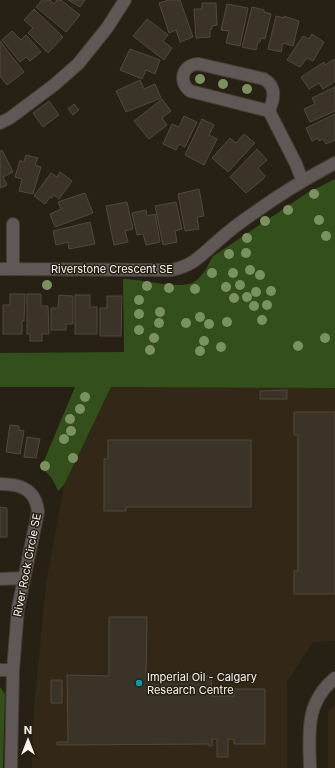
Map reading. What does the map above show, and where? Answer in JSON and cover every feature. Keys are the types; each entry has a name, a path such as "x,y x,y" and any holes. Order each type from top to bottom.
{"street":[{"path":"0,123 16,113 78,64 107,28 125,0"},
{"path":"269,111 190,92 183,84 182,79 184,70 190,65 199,64 264,79 270,82 274,92 269,111 296,164 302,180"},
{"name":"Riverstone Crescent SE","path":"0,269 172,270 186,267 197,260 220,239 254,213 302,180 335,163"},
{"path":"13,224 13,269"},
{"name":"River Rock Circle SE","path":"0,484 14,484 25,488 36,501 38,512 23,578 18,608 13,670 11,768"},
{"path":"0,579 23,578"},
{"path":"0,670 13,670"},
{"path":"310,768 310,724 314,705 319,694 334,678"}],"shaded area":[{"path":"111,387 335,388 335,641 313,642 287,682 287,768 32,768 34,707 46,584 64,485"},
{"path":"335,705 335,768 328,768 328,711"}],"green space":[{"path":"335,179 335,388 111,387 64,485 58,491 52,478 41,468 75,387 0,387 0,353 124,352 123,279 170,285 188,284 194,282 203,274 212,257 307,193"},
{"path":"0,687 5,694 3,768 0,768"}],"building":[{"path":"42,0 50,0 54,4 57,0 61,0 80,15 66,32 36,7"},
{"path":"68,0 85,0 80,7"},
{"path":"169,0 180,0 193,37 180,42 176,30 169,33 159,3"},
{"path":"202,3 216,3 217,25 212,26 212,29 210,29 210,37 196,38 194,9 202,9"},
{"path":"227,4 248,8 240,46 226,43 229,31 221,30"},
{"path":"252,7 264,10 264,12 271,14 265,39 261,38 260,42 258,42 256,50 242,47"},
{"path":"34,9 63,37 48,53 28,33 33,28 24,20"},
{"path":"276,16 284,18 284,16 299,21 293,46 283,43 281,52 268,49"},
{"path":"147,19 168,35 163,41 172,48 164,60 133,36"},
{"path":"12,31 21,40 26,35 41,52 30,61 26,57 20,62 2,40"},
{"path":"312,34 324,42 313,61 307,58 300,67 287,60 303,36 309,39"},
{"path":"0,41 24,72 7,85 0,76"},
{"path":"130,49 160,60 155,74 146,70 142,79 120,70"},
{"path":"335,59 335,81 323,89 319,83 309,89 301,77 324,62 325,65"},
{"path":"140,80 144,89 155,84 161,98 126,112 116,91"},
{"path":"335,87 335,111 310,122 304,109 315,104 312,98"},
{"path":"162,99 171,111 162,118 167,125 149,139 134,121"},
{"path":"49,101 59,115 43,127 33,113"},
{"path":"74,104 79,110 73,115 68,109"},
{"path":"335,114 335,140 326,144 323,139 319,141 318,138 312,141 306,128"},
{"path":"184,116 197,122 185,147 179,144 176,150 163,144 172,124 179,127"},
{"path":"202,119 214,125 209,135 217,139 204,165 185,155"},
{"path":"244,134 255,143 228,172 212,158 230,138 236,143"},
{"path":"257,149 267,160 258,168 265,176 246,193 230,177"},
{"path":"2,150 13,172 3,177 7,185 0,188 0,152"},
{"path":"26,155 38,158 35,165 41,167 33,194 19,191 22,179 15,177 20,160 24,162"},
{"path":"60,172 72,181 59,199 54,195 52,198 50,197 45,204 34,196 51,173 57,177"},
{"path":"199,189 204,216 197,217 199,229 185,231 178,194"},
{"path":"85,193 93,213 55,227 50,214 61,209 58,202"},
{"path":"127,202 133,229 125,231 128,242 114,245 106,206"},
{"path":"176,202 182,229 175,231 177,242 163,245 155,206"},
{"path":"146,210 147,216 155,214 160,242 146,245 143,234 137,235 132,213"},
{"path":"90,222 95,244 69,249 68,242 56,245 53,231"},
{"path":"10,294 25,294 22,334 3,334 3,305 10,305"},
{"path":"27,294 41,294 41,306 48,306 49,334 42,334 42,341 30,341 30,334 27,334"},
{"path":"59,295 73,296 73,324 66,324 66,330 51,330 51,308 58,308"},
{"path":"75,295 90,295 90,307 97,307 97,334 75,334"},
{"path":"107,296 122,296 121,336 100,336 100,308 107,308"},
{"path":"287,390 287,399 260,399 260,391"},
{"path":"294,412 335,412 335,594 294,594 294,571 298,571 298,435 294,435"},
{"path":"10,425 19,426 19,430 24,431 20,454 6,452"},
{"path":"27,437 40,439 36,458 24,457"},
{"path":"108,440 251,440 251,507 126,507 126,511 104,511 104,459 108,459"},
{"path":"0,507 7,508 7,537 0,537"},
{"name":"Imperial Oil - Calgary Research Centre","path":"109,617 147,617 146,676 211,676 212,696 234,696 234,689 265,689 265,744 234,744 234,739 228,739 228,757 217,757 217,739 212,739 212,746 209,746 209,744 57,745 57,742 68,742 67,675 109,676"},
{"path":"51,680 62,680 62,703 51,703"}],"place":[{"name":"Imperial Oil - Calgary Research Centre","path":"139,683"}]}
